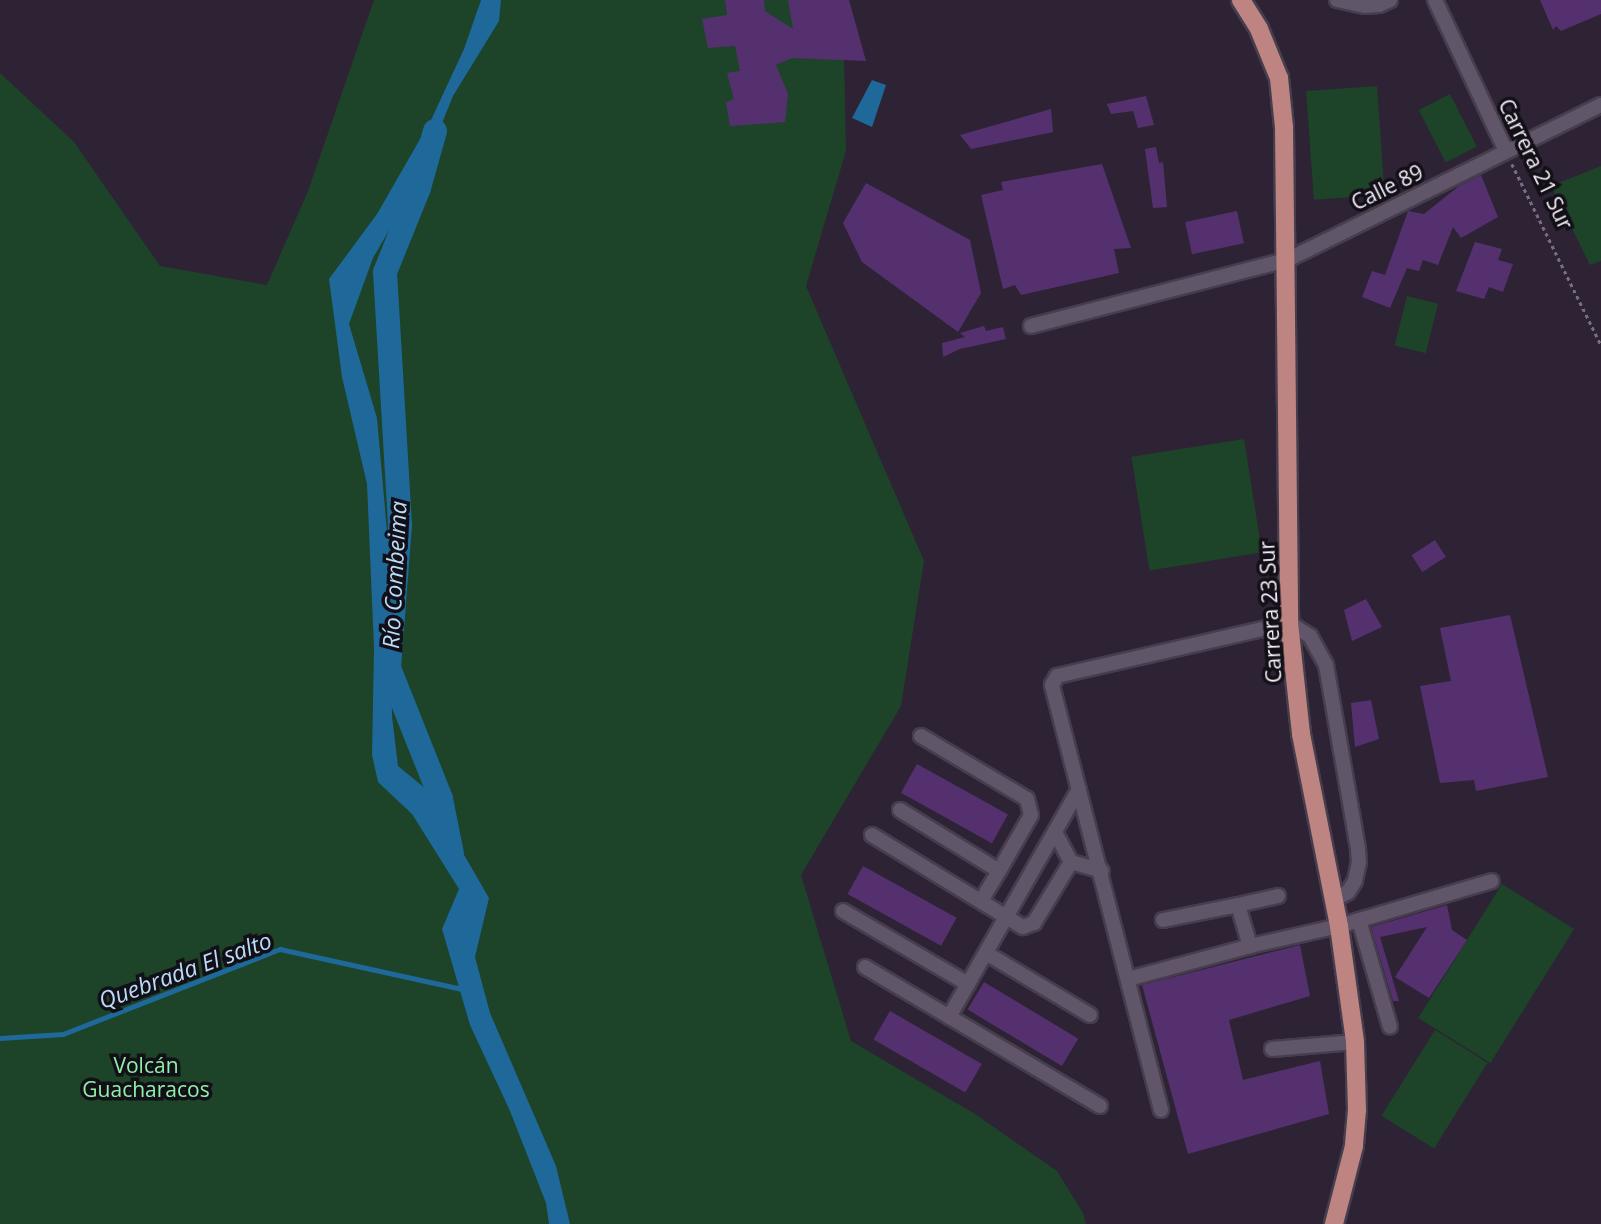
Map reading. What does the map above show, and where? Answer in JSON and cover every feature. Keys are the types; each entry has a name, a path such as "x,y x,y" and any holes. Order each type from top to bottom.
{"main road":[{"name":"Carrera 23 Sur","path":"1241,0 1259,29 1279,78 1284,127 1287,260 1289,622 1301,734 1339,926 1355,1042 1357,1110 1354,1146 1334,1224"}],"street":[{"path":"1337,0 1365,6 1379,5 1390,0"},
{"name":"Carrera 21 Sur","path":"1436,0 1506,151"},
{"name":"Calle 89","path":"1031,326 1287,260 1601,105"},
{"path":"1161,1110 1102,871 1052,685 1057,676 1289,622 1310,636 1326,665 1359,849 1355,881 1348,892 1334,900"},
{"path":"921,736 1027,799 1031,815 981,901"},
{"path":"949,1017 1079,789"},
{"path":"900,810 999,871"},
{"path":"1055,832 1071,862 1102,871"},
{"path":"872,835 1023,927 1034,923 1071,862"},
{"path":"1128,979 1250,946 1339,926 1492,881"},
{"path":"1163,920 1278,896"},
{"path":"1238,905 1250,946"},
{"path":"843,911 968,984"},
{"path":"1359,920 1390,1027"},
{"path":"986,953 1090,1015"},
{"path":"865,967 1100,1106"},
{"path":"1272,1049 1355,1042"}],"path":[{"name":"Carrera 21 Sur","path":"1506,151 1601,345"}],"green space":[{"name":"Volcán Guacharacos","path":"374,0 802,0 844,59 846,151 806,286 924,561 901,706 801,875 851,1041 975,1114 1057,1171 1083,1213 1086,1224 0,1224 0,73 74,142 160,266 267,285 308,191"},
{"path":"1377,86 1385,195 1314,200 1306,91"},
{"path":"1450,94 1477,147 1446,162 1419,110"},
{"path":"1601,166 1601,261 1590,265 1551,186"},
{"path":"1407,296 1438,304 1426,353 1395,345"},
{"path":"1244,439 1262,553 1149,570 1131,457"},
{"path":"1502,884 1574,929 1490,1063 1418,1018"},
{"path":"1435,1030 1488,1063 1434,1149 1381,1116"}],"water":[{"path":"481,0 501,0 499,21 453,96 420,177 373,258 349,324 377,418 390,565 392,716 398,766 426,789 489,898 475,957 490,1013 556,1166 570,1224 549,1224 546,1203 510,1111 470,1025 442,929 459,889 412,814 378,782 372,755 374,648 367,484 342,377 329,279 377,214 431,120 464,49"},
{"path":"872,80 886,85 872,127 852,118"}],"building":[{"path":"725,0 764,0 765,11 793,29 788,0 849,0 866,61 792,58 776,65 788,94 785,122 730,126 726,102 734,99 727,73 740,71 735,46 708,48 702,19 727,15"},
{"path":"1540,0 1601,0 1601,14 1561,31 1556,26 1553,30"},
{"path":"1146,96 1154,125 1138,128 1133,111 1111,114 1107,104"},
{"path":"1051,109 1053,132 971,149 960,135"},
{"path":"1156,147 1159,163 1163,162 1167,207 1153,208 1145,149"},
{"path":"1102,164 1131,248 1114,249 1119,273 1021,295 1015,285 1003,289 981,195 1003,190 1001,182"},
{"path":"1481,175 1498,217 1461,238 1453,227 1438,265 1423,260 1419,271 1407,268 1390,308 1362,297 1372,271 1385,275 1408,211 1424,214 1459,186"},
{"path":"866,183 970,240 981,293 958,332 862,262 843,223"},
{"path":"1237,211 1244,243 1192,254 1185,222"},
{"path":"1475,242 1502,249 1498,260 1513,264 1503,292 1489,287 1484,299 1456,291"},
{"path":"984,326 986,331 1003,327 1006,339 960,349 943,357 942,343 965,337 960,333"},
{"path":"1435,540 1446,557 1422,572 1412,555"},
{"path":"1366,599 1382,627 1352,641 1344,610"},
{"path":"1510,615 1548,777 1476,791 1474,780 1440,783 1420,686 1451,681 1440,628"},
{"path":"1371,700 1379,739 1355,747 1351,703"},
{"path":"917,764 1008,814 992,843 901,793"},
{"path":"863,866 957,918 941,946 847,894"},
{"path":"1447,905 1452,930 1467,940 1429,998 1395,977 1427,927 1380,937 1399,1001 1393,1001 1371,927"},
{"path":"1300,945 1310,996 1229,1020 1243,1080 1320,1061 1329,1114 1188,1154 1142,985"},
{"path":"984,982 1078,1039 1062,1066 968,1009"},
{"path":"890,1011 982,1064 965,1093 874,1040"}],"waterway":[{"name":"Río Combeima","path":"435,131 419,188 385,272 400,525 389,668 441,799 452,854"},
{"name":"Quebrada El salto","path":"0,1038 63,1034 280,949 462,989"}]}
